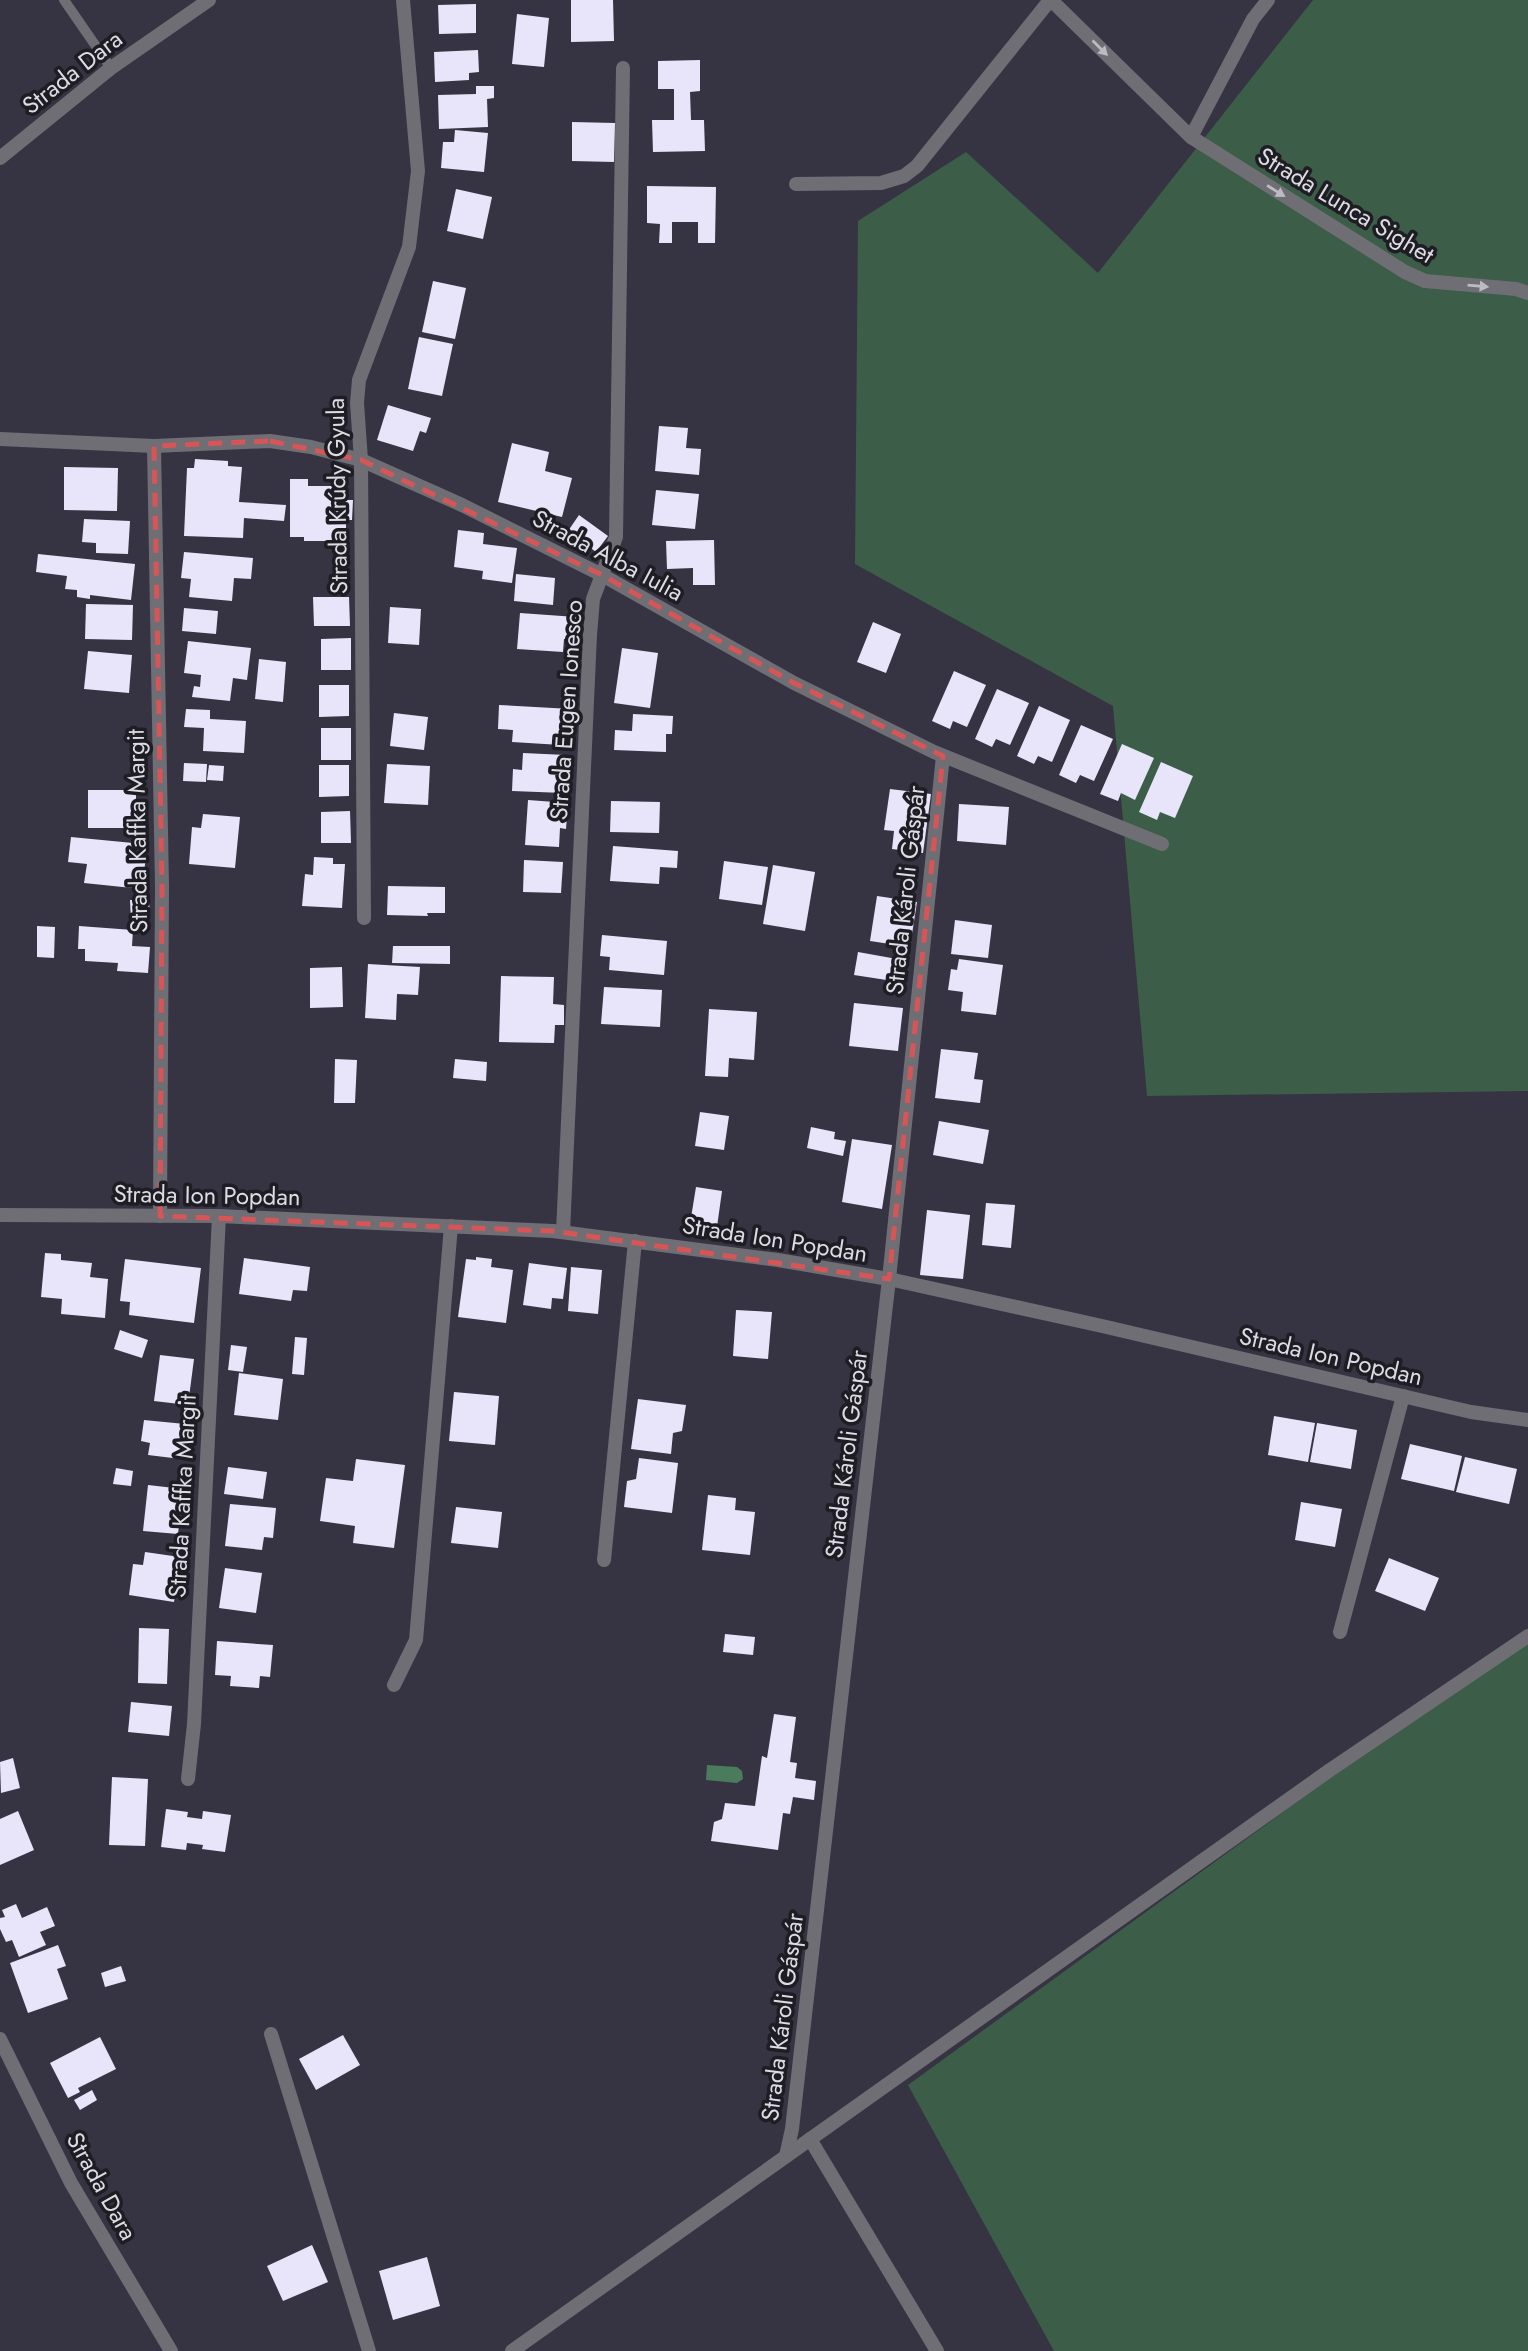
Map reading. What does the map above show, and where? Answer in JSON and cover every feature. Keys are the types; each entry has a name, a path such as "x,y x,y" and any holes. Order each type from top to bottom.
{"street":[{"name":"Strada Dara","path":"0,158 111,68 209,0"},
{"name":"Strada Krúdy Gyula","path":"364,918 361,460 357,403 359,380 409,247 416,197 418,171 403,0"},
{"name":"Strada Lunca Sighet","path":"796,184 881,183 904,176 917,166 1051,0 1191,138 1405,272 1425,281 1517,289 1528,293"},
{"path":"1191,138 1253,19 1268,0"},
{"name":"Strada Eugen Ionesco","path":"563,1232 590,635 593,599 616,537 623,68"},
{"name":"Strada Alba Iulia","path":"0,439 154,446 270,441 311,447 361,460 462,505 602,575 794,683 943,756 1162,844"},
{"name":"Strada Kaffka Margit","path":"154,446 162,886 160,1216"},
{"name":"Strada Károli Gáspár","path":"786,2156 792,2129 889,1279 943,756"},
{"name":"Strada Ion Popdan","path":"0,1215 219,1216 563,1232 778,1260 889,1279 1471,1412 1528,1420"},
{"name":"Strada Kaffka Margit","path":"188,1779 194,1724 219,1216"},
{"path":"394,1685 416,1640 451,1226"},
{"path":"604,1560 635,1241"},
{"path":"1340,1632 1403,1396"},
{"path":"512,2351 1330,1770 1528,1636"},
{"path":"271,2034 369,2351"},
{"name":"Strada Dara","path":"0,2039 71,2183 171,2351"},
{"path":"810,2139 937,2351"}],"lane":[{"path":"64,0 111,68"}],"highlighted area":[{"path":"270,441 361,460 602,575 794,683 943,756 889,1279 553,1231 160,1216 162,886 154,446"}],"shaded area":[{"path":"1313,0 1528,0 1528,1091 1147,1096 1113,706 855,564 858,221 966,152 1098,273"},
{"path":"1528,1634 1528,2351 1054,2351 908,2085"},
{"path":"707,1765 737,1767 742,1771 743,1779 737,1783 706,1780"}],"building":[{"path":"571,0 613,0 614,41 571,42"},
{"path":"476,4 476,33 439,34 438,5"},
{"path":"517,14 549,18 544,67 512,64"},
{"path":"478,50 479,72 469,73 469,80 435,82 434,52"},
{"path":"700,60 700,91 690,92 691,120 704,120 705,151 653,152 652,120 674,120 674,89 658,89 658,61"},
{"path":"476,86 494,86 494,98 487,99 488,127 439,129 438,95 476,94"},
{"path":"572,122 615,123 614,162 572,161"},
{"path":"455,130 488,133 484,172 441,168 443,142 454,142"},
{"path":"647,186 716,187 715,243 698,243 698,222 672,222 672,243 659,243 660,224 647,223"},
{"path":"456,189 492,197 483,239 447,231"},
{"path":"433,281 466,288 455,339 422,332"},
{"path":"419,337 453,344 442,396 408,389"},
{"path":"388,405 431,418 426,433 420,431 413,451 377,440"},
{"path":"659,426 688,428 686,448 701,449 699,475 655,471"},
{"path":"512,443 549,452 545,471 572,478 562,517 498,502"},
{"path":"195,459 228,461 228,466 242,467 239,502 286,505 284,521 244,518 243,538 184,536 187,468 194,468"},
{"path":"64,467 118,468 117,511 64,510"},
{"path":"290,479 308,479 308,486 332,486 332,491 346,491 346,500 353,500 352,520 346,520 346,532 334,532 334,541 304,541 304,537 290,537"},
{"path":"656,490 699,494 695,529 652,525"},
{"path":"579,515 608,536 596,552 568,531"},
{"path":"84,519 130,521 128,554 96,553 96,543 82,542"},
{"path":"458,530 484,533 483,544 517,548 512,583 482,579 483,571 454,567"},
{"path":"714,540 715,585 693,585 693,568 667,569 666,541"},
{"path":"184,552 253,558 251,579 234,578 232,601 189,597 191,579 181,578"},
{"path":"38,554 135,564 131,600 90,595 90,599 77,597 77,590 65,589 67,576 36,572"},
{"path":"516,574 555,578 553,605 514,601"},
{"path":"313,597 349,597 350,626 314,626"},
{"path":"86,604 133,605 132,640 85,639"},
{"path":"390,607 421,609 419,645 388,643"},
{"path":"184,608 218,611 216,634 182,631"},
{"path":"520,613 576,617 575,640 564,639 563,652 517,649"},
{"path":"873,622 901,634 886,673 857,662"},
{"path":"351,638 351,670 321,670 321,639"},
{"path":"188,641 251,648 247,680 233,678 230,701 192,697 194,686 200,687 201,675 184,673"},
{"path":"622,648 658,653 650,708 614,703"},
{"path":"88,651 132,655 129,693 84,689"},
{"path":"259,659 286,662 283,702 255,699"},
{"path":"954,671 986,685 967,727 953,721 950,729 932,721"},
{"path":"319,685 349,685 349,716 319,717"},
{"path":"997,689 1029,703 1010,745 996,739 992,747 975,739"},
{"path":"499,705 571,709 569,734 562,733 561,745 512,742 513,730 498,729"},
{"path":"1039,706 1070,720 1052,762 1038,756 1034,764 1017,756"},
{"path":"186,709 210,710 210,719 246,721 244,753 203,751 204,728 184,727"},
{"path":"394,713 428,717 424,750 390,746"},
{"path":"633,714 673,716 672,734 666,734 666,752 614,750 615,730 632,731"},
{"path":"1081,725 1113,739 1094,781 1080,775 1076,783 1059,775"},
{"path":"321,728 351,728 351,760 321,760"},
{"path":"1122,744 1154,758 1135,800 1121,793 1118,801 1100,794"},
{"path":"523,753 566,755 564,793 512,791 513,769 522,770"},
{"path":"1161,762 1193,776 1175,818 1160,812 1157,820 1139,812"},
{"path":"184,763 207,764 206,782 183,781"},
{"path":"387,764 430,766 428,805 384,803"},
{"path":"209,765 224,766 223,781 207,780"},
{"path":"319,765 349,765 349,796 319,797"},
{"path":"890,789 931,794 923,853 892,849 894,831 884,830"},
{"path":"88,790 136,790 136,828 88,828"},
{"path":"528,800 568,803 566,829 560,828 559,847 525,845"},
{"path":"611,801 660,802 659,833 610,832"},
{"path":"959,804 1009,807 1006,845 957,841"},
{"path":"350,811 351,843 321,843 321,812"},
{"path":"203,814 240,817 235,868 189,864 192,827 201,828"},
{"path":"71,837 133,843 132,855 146,856 142,889 84,883 87,864 68,862"},
{"path":"613,846 678,851 677,868 660,867 659,884 610,881"},
{"path":"314,857 333,858 333,864 345,864 342,908 302,906 305,874 313,875"},
{"path":"524,860 563,862 561,893 523,892"},
{"path":"724,861 768,867 762,905 719,899"},
{"path":"773,865 815,872 805,931 763,924"},
{"path":"388,886 445,887 445,913 427,913 428,916 387,915"},
{"path":"877,896 917,902 910,947 870,941"},
{"path":"130,900 149,900 150,919 131,920"},
{"path":"955,920 992,925 988,958 951,954"},
{"path":"37,926 55,927 54,958 37,957"},
{"path":"79,926 133,930 132,946 150,947 148,973 117,971 118,963 85,961 85,949 78,949"},
{"path":"602,935 667,941 664,975 609,970 610,957 600,956"},
{"path":"393,946 450,946 450,964 392,963"},
{"path":"858,952 897,959 893,981 854,975"},
{"path":"959,959 1003,965 996,1015 961,1011 963,992 948,990 951,969 957,970"},
{"path":"368,964 420,967 418,995 397,994 396,1020 365,1018"},
{"path":"342,967 343,1007 310,1008 310,968"},
{"path":"501,976 554,977 553,1004 564,1005 564,1025 555,1025 554,1043 499,1042"},
{"path":"604,987 662,990 660,1027 601,1024"},
{"path":"854,1003 903,1008 898,1051 849,1046"},
{"path":"709,1009 757,1012 754,1060 729,1058 728,1077 705,1076"},
{"path":"941,1049 978,1053 974,1079 983,1080 980,1103 935,1098"},
{"path":"335,1059 357,1060 355,1103 334,1103"},
{"path":"455,1059 487,1062 486,1081 453,1078"},
{"path":"700,1112 729,1116 724,1150 695,1146"},
{"path":"939,1121 989,1130 983,1164 933,1155"},
{"path":"811,1127 835,1132 834,1139 846,1141 843,1156 807,1148"},
{"path":"852,1139 892,1145 882,1209 842,1202"},
{"path":"696,1187 722,1191 716,1234 689,1230"},
{"path":"986,1203 1015,1205 1011,1248 982,1245"},
{"path":"927,1210 970,1215 963,1279 920,1275"},
{"path":"45,1253 61,1254 61,1260 92,1263 90,1277 108,1279 105,1318 61,1314 62,1299 41,1297"},
{"path":"476,1257 492,1259 491,1267 513,1270 506,1323 458,1317 466,1259 476,1260"},
{"path":"244,1258 310,1267 307,1291 293,1290 291,1301 239,1294"},
{"path":"125,1259 201,1268 194,1323 129,1315 130,1302 120,1301"},
{"path":"529,1263 567,1268 563,1299 552,1298 551,1309 523,1305"},
{"path":"571,1267 602,1270 598,1314 568,1311"},
{"path":"736,1310 772,1312 768,1359 733,1356"},
{"path":"120,1330 148,1340 142,1358 114,1349"},
{"path":"295,1337 307,1338 304,1375 292,1374"},
{"path":"231,1345 247,1347 243,1372 228,1370"},
{"path":"160,1355 194,1359 188,1405 154,1401"},
{"path":"239,1373 283,1379 278,1420 234,1415"},
{"path":"454,1392 499,1396 495,1445 449,1441"},
{"path":"638,1399 686,1405 682,1431 673,1433 671,1454 631,1449"},
{"path":"1274,1416 1315,1423 1308,1462 1268,1455"},
{"path":"144,1420 185,1424 181,1459 148,1455 150,1443 141,1441"},
{"path":"1317,1423 1357,1430 1351,1469 1310,1462"},
{"path":"1410,1444 1462,1456 1454,1491 1401,1479"},
{"path":"1465,1457 1517,1469 1509,1504 1456,1492"},
{"path":"639,1458 678,1463 672,1513 624,1507 627,1481 636,1479"},
{"path":"356,1459 405,1465 394,1548 353,1543 355,1526 320,1521 326,1478 353,1481"},
{"path":"228,1467 267,1472 263,1499 224,1494"},
{"path":"116,1468 133,1471 131,1486 113,1484"},
{"path":"148,1485 183,1489 178,1534 143,1531"},
{"path":"708,1495 736,1498 735,1510 755,1512 750,1555 702,1550"},
{"path":"1301,1502 1342,1509 1335,1547 1295,1540"},
{"path":"230,1504 276,1508 273,1538 264,1537 262,1550 225,1546"},
{"path":"456,1507 502,1512 498,1548 451,1543"},
{"path":"145,1552 180,1557 174,1602 129,1595 133,1564 143,1565"},
{"path":"1389,1558 1439,1578 1425,1611 1375,1591"},
{"path":"225,1568 262,1573 256,1613 219,1608"},
{"path":"139,1628 169,1629 167,1684 138,1683"},
{"path":"725,1634 755,1637 753,1655 723,1652"},
{"path":"217,1641 273,1645 270,1677 260,1676 259,1688 230,1686 231,1676 215,1675"},
{"path":"131,1702 172,1706 169,1736 128,1732"},
{"path":"774,1714 796,1717 790,1762 797,1763 795,1778 816,1781 814,1800 793,1797 790,1814 783,1813 778,1850 711,1841 714,1822 722,1819 725,1803 755,1806 762,1756 767,1758"},
{"path":"13,1758 20,1788 1,1793 0,1762"},
{"path":"112,1777 148,1779 145,1846 109,1845"},
{"path":"166,1809 188,1812 187,1817 202,1819 203,1811 231,1815 225,1852 202,1849 203,1845 187,1843 186,1850 161,1847"},
{"path":"18,1811 34,1850 0,1865 0,1819"},
{"path":"16,1904 22,1918 47,1907 55,1926 40,1932 46,1945 19,1957 12,1940 6,1942 0,1929 0,1918 5,1917 2,1910"},
{"path":"58,1945 66,1966 57,1969 68,1999 28,2013 10,1963"},
{"path":"121,1966 126,1981 105,1987 101,1973"},
{"path":"343,2035 360,2065 316,2090 299,2059"},
{"path":"100,2037 116,2069 78,2088 80,2092 68,2098 50,2063"},
{"path":"92,2090 97,2100 80,2110 74,2100"},
{"path":"312,2245 328,2282 283,2301 267,2266"},
{"path":"427,2257 440,2306 393,2320 379,2271"}]}
